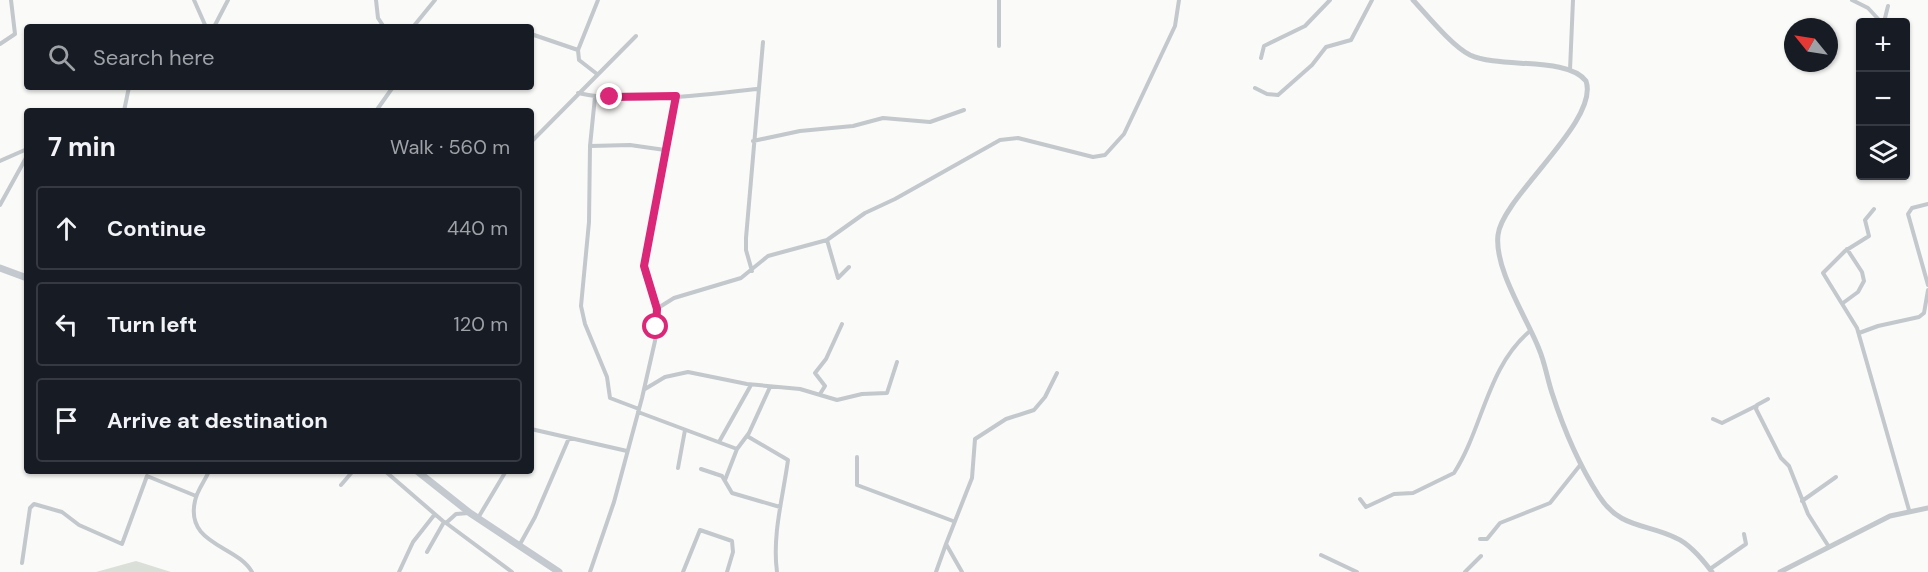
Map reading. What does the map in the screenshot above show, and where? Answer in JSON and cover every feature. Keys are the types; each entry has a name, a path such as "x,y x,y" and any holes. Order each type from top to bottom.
{"highway":[{"path":"0,268 24,277"},
{"path":"421,474 477,519 559,572"}],"street":[{"path":"0,44 15,34 11,0"},
{"path":"194,0 205,24"},
{"path":"216,24 228,0"},
{"path":"376,0 378,18 382,24"},
{"path":"415,24 435,0"},
{"path":"597,74 579,60 578,50 598,0"},
{"path":"999,0 999,46"},
{"path":"657,309 674,298 737,280 752,271 768,256 827,240 874,208 895,199 1003,139 1018,138 1093,157 1105,155 1128,128 1175,26 1179,0"},
{"path":"1261,58 1264,46 1305,26 1330,0"},
{"path":"1255,88 1267,94 1278,95 1312,64 1326,47 1351,40 1372,0"},
{"path":"1413,0 1467,54 1499,62 1570,70 1581,75 1587,84 1584,105 1550,159 1508,212 1498,234 1503,266 1542,356 1555,402 1581,464 1600,497 1617,516 1637,526 1680,540 1711,571 1746,544 1744,534"},
{"path":"1570,70 1573,0"},
{"path":"1852,0 1869,8 1878,18"},
{"path":"1884,18 1888,6"},
{"path":"534,35 578,50"},
{"path":"534,139 636,36"},
{"path":"752,271 746,246 763,42"},
{"path":"578,93 595,97 676,96 758,89"},
{"path":"125,108 128,90"},
{"path":"378,108 391,90"},
{"path":"590,572 614,502 655,341 657,309 644,266 676,96"},
{"path":"595,97 590,146 589,222 581,306 583,320 607,377 610,398 737,449"},
{"path":"753,141 800,131 853,126 883,118 930,122 964,110"},
{"path":"590,146 630,145 665,150"},
{"path":"0,161 24,150"},
{"path":"0,205 24,161"},
{"path":"1928,204 1912,208 1908,214 1928,285"},
{"path":"1874,209 1865,220 1869,236 1847,249 1823,273 1859,333 1880,414 1909,510"},
{"path":"827,240 838,278 849,267"},
{"path":"1843,303 1858,292 1864,281 1862,272 1847,249"},
{"path":"1859,333 1878,326 1919,317 1925,310 1928,290"},
{"path":"820,394 825,386 815,373 826,359 842,324"},
{"path":"1360,498 1366,507 1394,494 1413,492 1454,473 1496,378 1518,342 1530,331"},
{"path":"644,389 665,377 683,372 751,385 800,388 837,400 862,394 885,394 897,362"},
{"path":"936,572 953,521 972,478 975,439 1006,419 1034,410 1045,397 1057,373"},
{"path":"719,442 751,385"},
{"path":"725,480 737,449 747,436 770,387"},
{"path":"1713,420 1722,423 1768,399"},
{"path":"1756,406 1781,458 1789,466 1802,501 1830,548"},
{"path":"534,430 627,451"},
{"path":"678,468 685,430"},
{"path":"747,436 774,454 788,460 780,507 775,558 777,572"},
{"path":"519,546 536,517 569,438"},
{"path":"857,457 855,483 858,486 953,521"},
{"path":"1480,539 1487,539 1503,521 1547,506 1581,464"},
{"path":"702,469 725,480 732,493 780,507"},
{"path":"207,474 196,496 195,514 202,532 211,542 242,560 252,572"},
{"path":"341,486 351,474"},
{"path":"388,474 445,522 512,572"},
{"path":"477,519 504,474"},
{"path":"22,563 32,504 62,512 79,525 122,544 147,476 196,496"},
{"path":"1802,501 1836,477"},
{"path":"1780,572 1794,569 1877,522 1909,510 1928,508"},
{"path":"427,552 445,522 456,514 470,513"},
{"path":"399,572 413,542 435,514"},
{"path":"683,572 700,530 732,541 733,552 727,572"},
{"path":"946,544 962,572"},
{"path":"1321,555 1357,572"},
{"path":"1465,572 1481,556"}],"shaded area":[{"path":"136,561 171,572 96,572"}],"route":[{"path":"610,97 676,96 644,266 644,273 657,309 656,327"}]}
